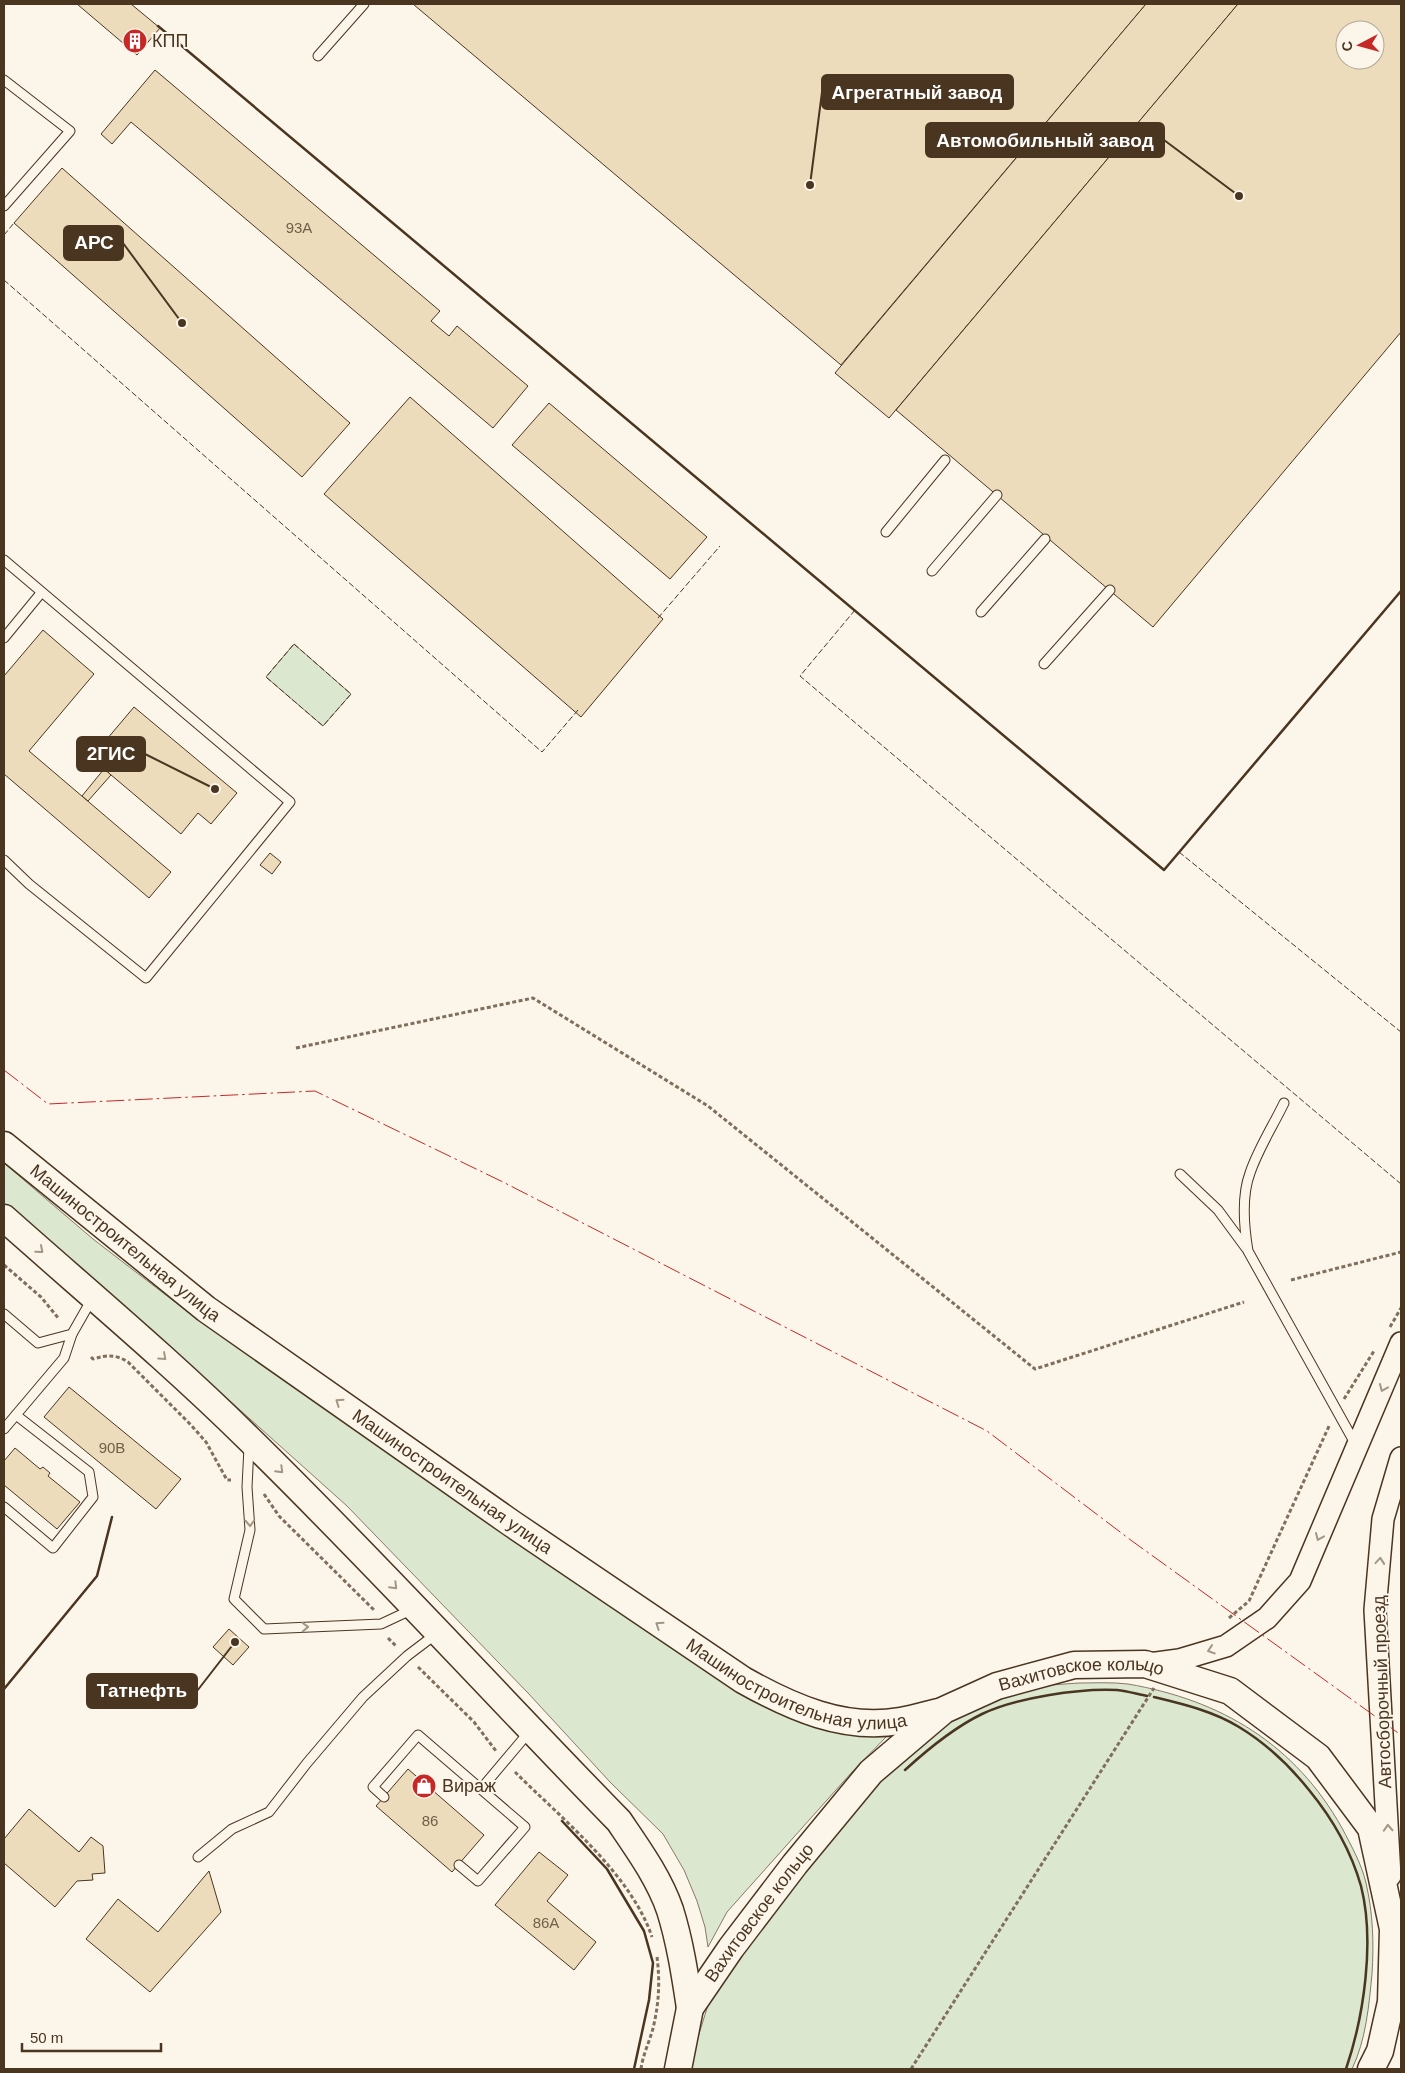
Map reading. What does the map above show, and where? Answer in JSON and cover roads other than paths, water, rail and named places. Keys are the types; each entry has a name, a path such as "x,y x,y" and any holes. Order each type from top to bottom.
{"main road":[{"name":"Машиностроительная улица","path":"4,1145 206,1309 511,1523 743,1680 779,1700 820,1716 857,1723 900,1722 944,1710"},
{"path":"4,1218 166,1359 249,1439 415,1608 619,1821 646,1861 669,1909 682,1956 690,2008"},
{"name":"Вахитовское кольцо","path":"678,2069 690,2008 731,1948 783,1879 871,1772 944,1710 997,1686 1074,1665 1155,1667 1230,1690 1318,1757 1371,1828 1394,1929 1391,2002 1377,2063"}],"street":[{"path":"1155,1667 1226,1646 1267,1618 1300,1581 1401,1343"},
{"name":"Автосборочный проезд","path":"1394,1929 1376,1610 1384,1519 1401,1458"}],"lane":[{"path":"318,56 364,4"},
{"path":"4,80 70,131 4,206"},
{"path":"886,532 945,460"},
{"path":"932,571 997,495"},
{"path":"982,612 1045,539"},
{"path":"4,560 290,802 146,978 29,884 4,860"},
{"path":"1044,664 1110,590"},
{"path":"4,638 41,593"},
{"path":"1248,1250 1245,1235 1244,1204 1249,1174 1284,1104"},
{"path":"1180,1174 1218,1210 1248,1250 1358,1447"},
{"path":"4,1429 64,1358 72,1334 93,1297"},
{"path":"4,1314 38,1343 72,1334"},
{"path":"4,1507 53,1548 93,1497 89,1472 16,1415"},
{"path":"249,1439 247,1487 250,1530 234,1599 264,1629 381,1624 415,1608"},
{"path":"198,1857 232,1829 269,1812 307,1763 363,1697 407,1656 438,1632"},
{"path":"481,1789 530,1730"},
{"path":"384,1797 373,1787 418,1735 525,1827 478,1881 459,1865"}],"place":[{"name":"КПП","path":"135,41"},
{"name":"Агрегатный завод","path":"810,185"},
{"name":"Автомобильный завод","path":"1239,196"},
{"name":"АРС","path":"182,323"},
{"name":"2ГИС","path":"215,789"},
{"name":"Татнефть","path":"235,1642"},
{"name":"Вираж","path":"424,1786"}]}
